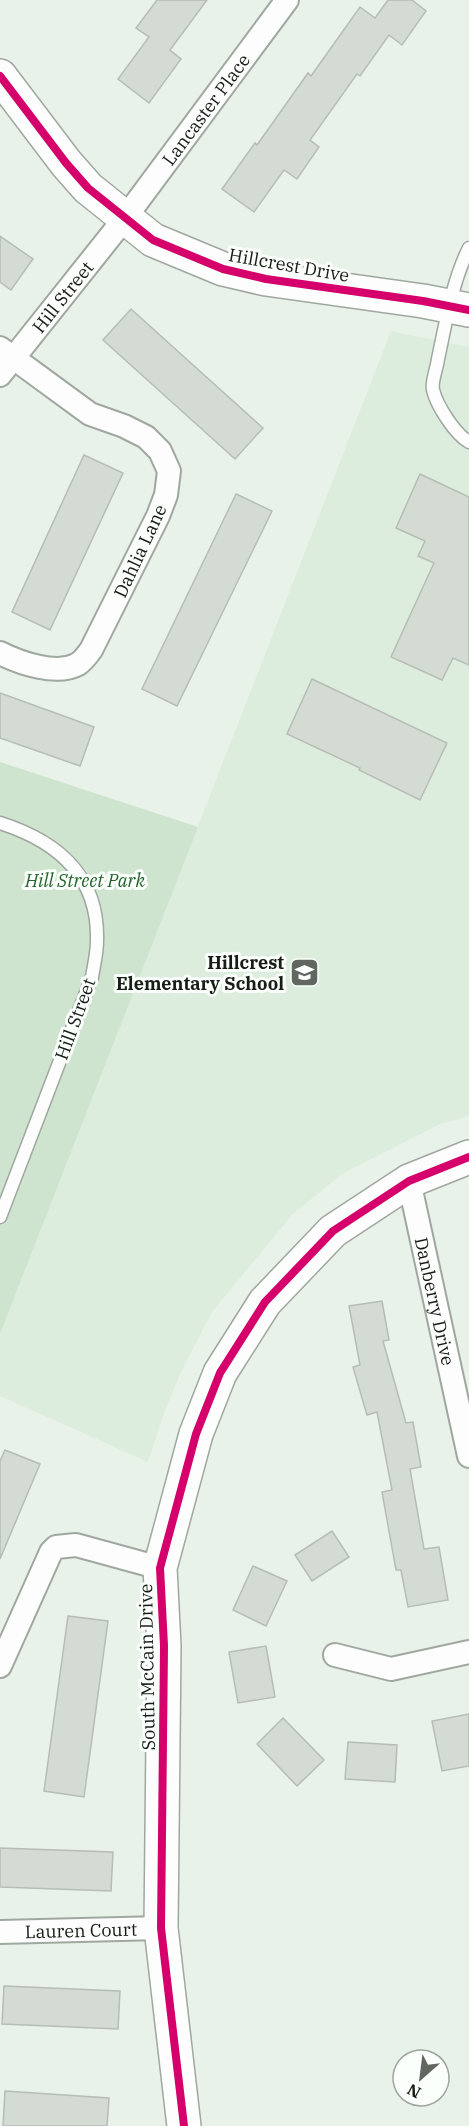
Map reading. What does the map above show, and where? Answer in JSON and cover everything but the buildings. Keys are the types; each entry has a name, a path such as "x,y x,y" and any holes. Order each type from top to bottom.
{"street":[{"name":"Lancaster Place","path":"125,218 287,0"},
{"name":"Hillcrest Drive","path":"0,76 66,163 88,188 153,240 223,269 266,279 459,308"},
{"name":"Hill Street","path":"4,360 125,218"},
{"name":"Dahlia Lane","path":"0,653 38,667 66,669 80,664 91,650 158,516 166,495 169,471 160,452 146,437 124,426 90,414 4,360"},
{"name":"South McCain Drive","path":"184,2126 160,1928 164,1646 160,1568 196,1434 220,1373 265,1302 333,1231 409,1180 469,1157"},
{"name":"Danberry Drive","path":"409,1180 469,1456"},
{"path":"0,1666 51,1552 56,1547 76,1545 160,1568"},
{"path":"335,1654 391,1669 469,1652"},
{"name":"Lauren Court","path":"0,1932 160,1928"}],"lane":[{"path":"469,248 462,261 459,308 432,388 444,415 469,442"},
{"name":"Hill Street","path":"0,823 45,842 65,857 85,881 95,911 97,941 92,978 0,1217"}],"shaded area":[{"name":"Hillcrest Elementary School","path":"391,331 469,347 469,1116 440,1124 342,1174 293,1214 212,1312 181,1372 164,1413 148,1462 0,1396 0,1334"}],"green space":[{"name":"Hill Street Park","path":"0,762 198,827 0,1334"}],"cycle path":[{"path":"0,76 66,163 88,188 153,240 223,269 266,279 423,301 469,310"},
{"path":"184,2126 161,1928 164,1646 160,1568 196,1434 220,1373 265,1302 333,1231 409,1181 469,1157"}],"place":[{"name":"Hillcrest Elementary School","path":"305,972"}]}
